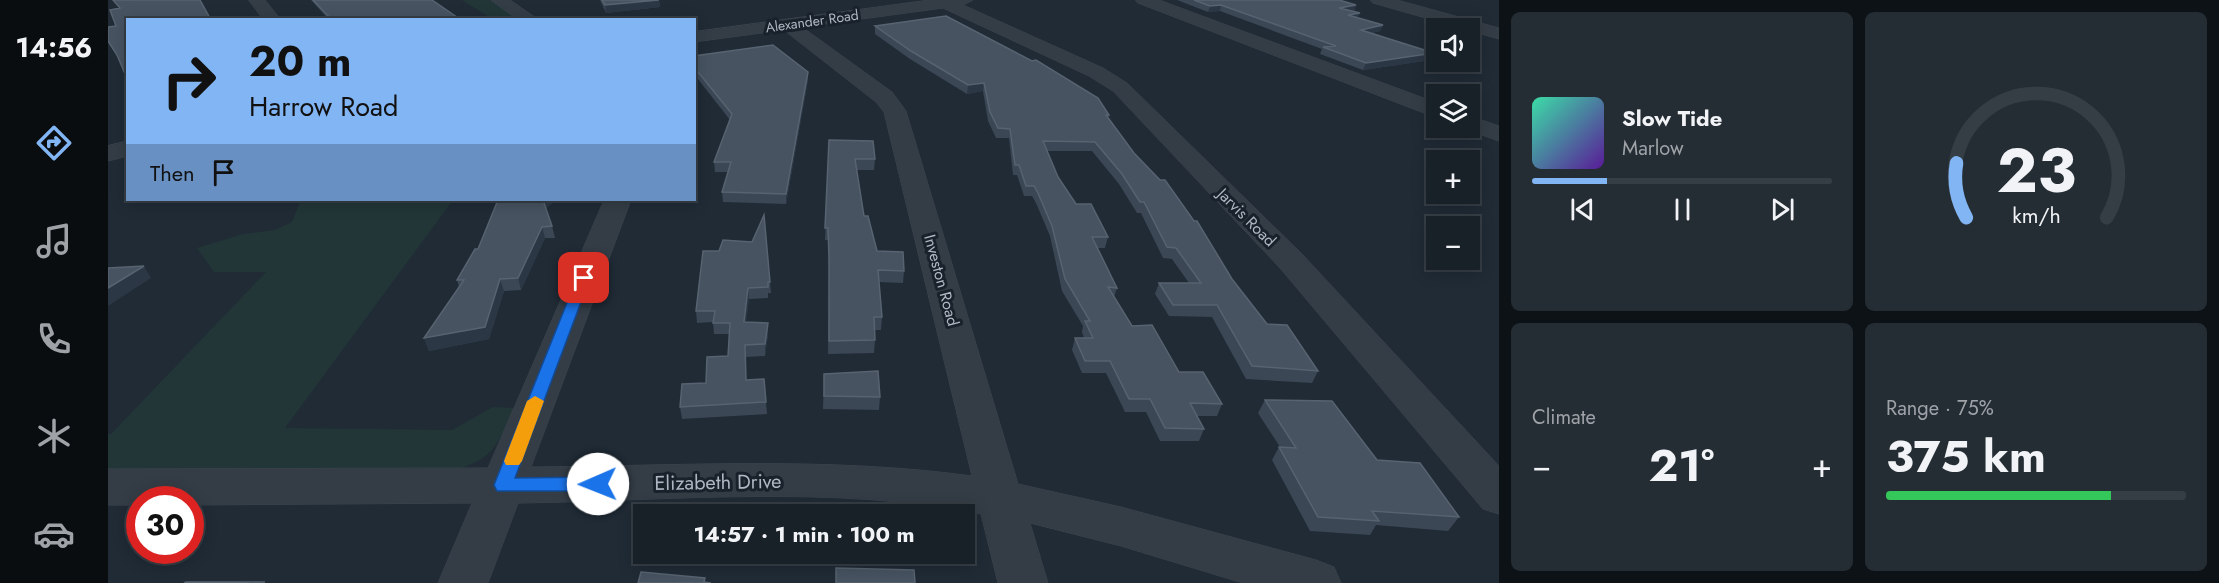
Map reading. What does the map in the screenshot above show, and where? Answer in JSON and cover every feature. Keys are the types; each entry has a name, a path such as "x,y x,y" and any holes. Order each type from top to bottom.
{"street":[{"path":"257,0 271,18"},
{"path":"499,0 528,18"},
{"path":"1144,0 1426,107"},
{"path":"1379,0 1499,34"},
{"name":"Alexander Road","path":"696,37 956,1"},
{"name":"Jarvis Road","path":"956,1 1088,68 1120,87 1290,261 1499,496"},
{"name":"Investon Road","path":"788,25 884,97 896,111 1023,583"},
{"path":"1480,127 1499,134"},
{"path":"108,154 126,149"},
{"path":"463,583 616,201"},
{"name":"Elizabeth Drive","path":"108,487 503,485 835,480 922,487 1000,497 1161,538 1316,583"}],"green space":[{"path":"462,0 489,0 517,18 490,18"},
{"path":"452,201 285,428 452,430 493,407 515,408 495,445 481,459 441,474 108,475 108,434 111,434 266,272 214,272 197,248 243,234 275,230 292,222 300,202"}],"building":[{"path":"113,0 200,0 210,18 126,18 126,76 108,41 108,27 116,26 110,10 120,8"},
{"path":"313,0 432,0 458,18 330,18"},
{"path":"602,0 659,0 605,5"},
{"path":"1194,0 1339,0 1356,5 1339,8 1360,13 1348,15 1383,25 1361,30 1426,50 1426,54 1366,63 1323,47 1336,46 1221,5 1210,6"},
{"path":"946,16 1032,61 1036,60 1098,98 1109,115 1106,115 1134,153 1160,180 1165,180 1194,221 1197,221 1232,279 1267,324 1287,325 1318,371 1252,366 1217,305 1173,305 1159,283 1201,283 1176,248 1167,247 1144,202 1140,202 1122,174 1095,142 1043,141 1058,177 1076,204 1091,204 1108,237 1092,237 1117,288 1108,287 1132,326 1152,325 1179,372 1203,372 1222,404 1190,403 1204,429 1165,428 1150,399 1129,399 1110,361 1085,361 1075,338 1093,338 1085,321 1090,321 1065,279 1052,226 1038,193 1034,186 1026,186 1019,165 1015,165 1010,129 998,128 990,112 984,83 968,85 911,51 875,26"},
{"path":"773,45 808,72 786,194 722,192 731,162 714,162 732,114 696,69 696,56"},
{"path":"829,140 873,141 875,159 855,159 864,216 868,216 877,251 903,252 904,271 878,270 882,317 874,317 875,340 829,341 828,228 825,228"},
{"path":"498,201 543,201 552,226 542,227 518,278 500,279 485,327 424,338 464,280 457,280 475,249 478,249"},
{"path":"764,215 770,282 768,282 768,287 748,288 744,322 768,323 765,344 745,345 746,380 764,379 766,402 680,407 682,384 706,383 707,357 728,356 730,323 713,323 715,311 696,311 703,251 719,251 723,240 752,242"},
{"path":"144,266 108,288 108,268"},
{"path":"878,371 880,397 824,396 824,374"},
{"path":"1265,400 1332,401 1377,460 1420,463 1459,517 1372,511 1379,521 1318,517 1279,447 1296,448"},
{"path":"836,568 914,570 915,583 836,583"},
{"path":"641,572 705,578 704,582 711,583 638,583"},
{"path":"186,582 265,582 184,583"}],"slow traffic":[{"path":"513,461 535,401"}],"route":[{"path":"584,278 503,485 598,484"}]}
